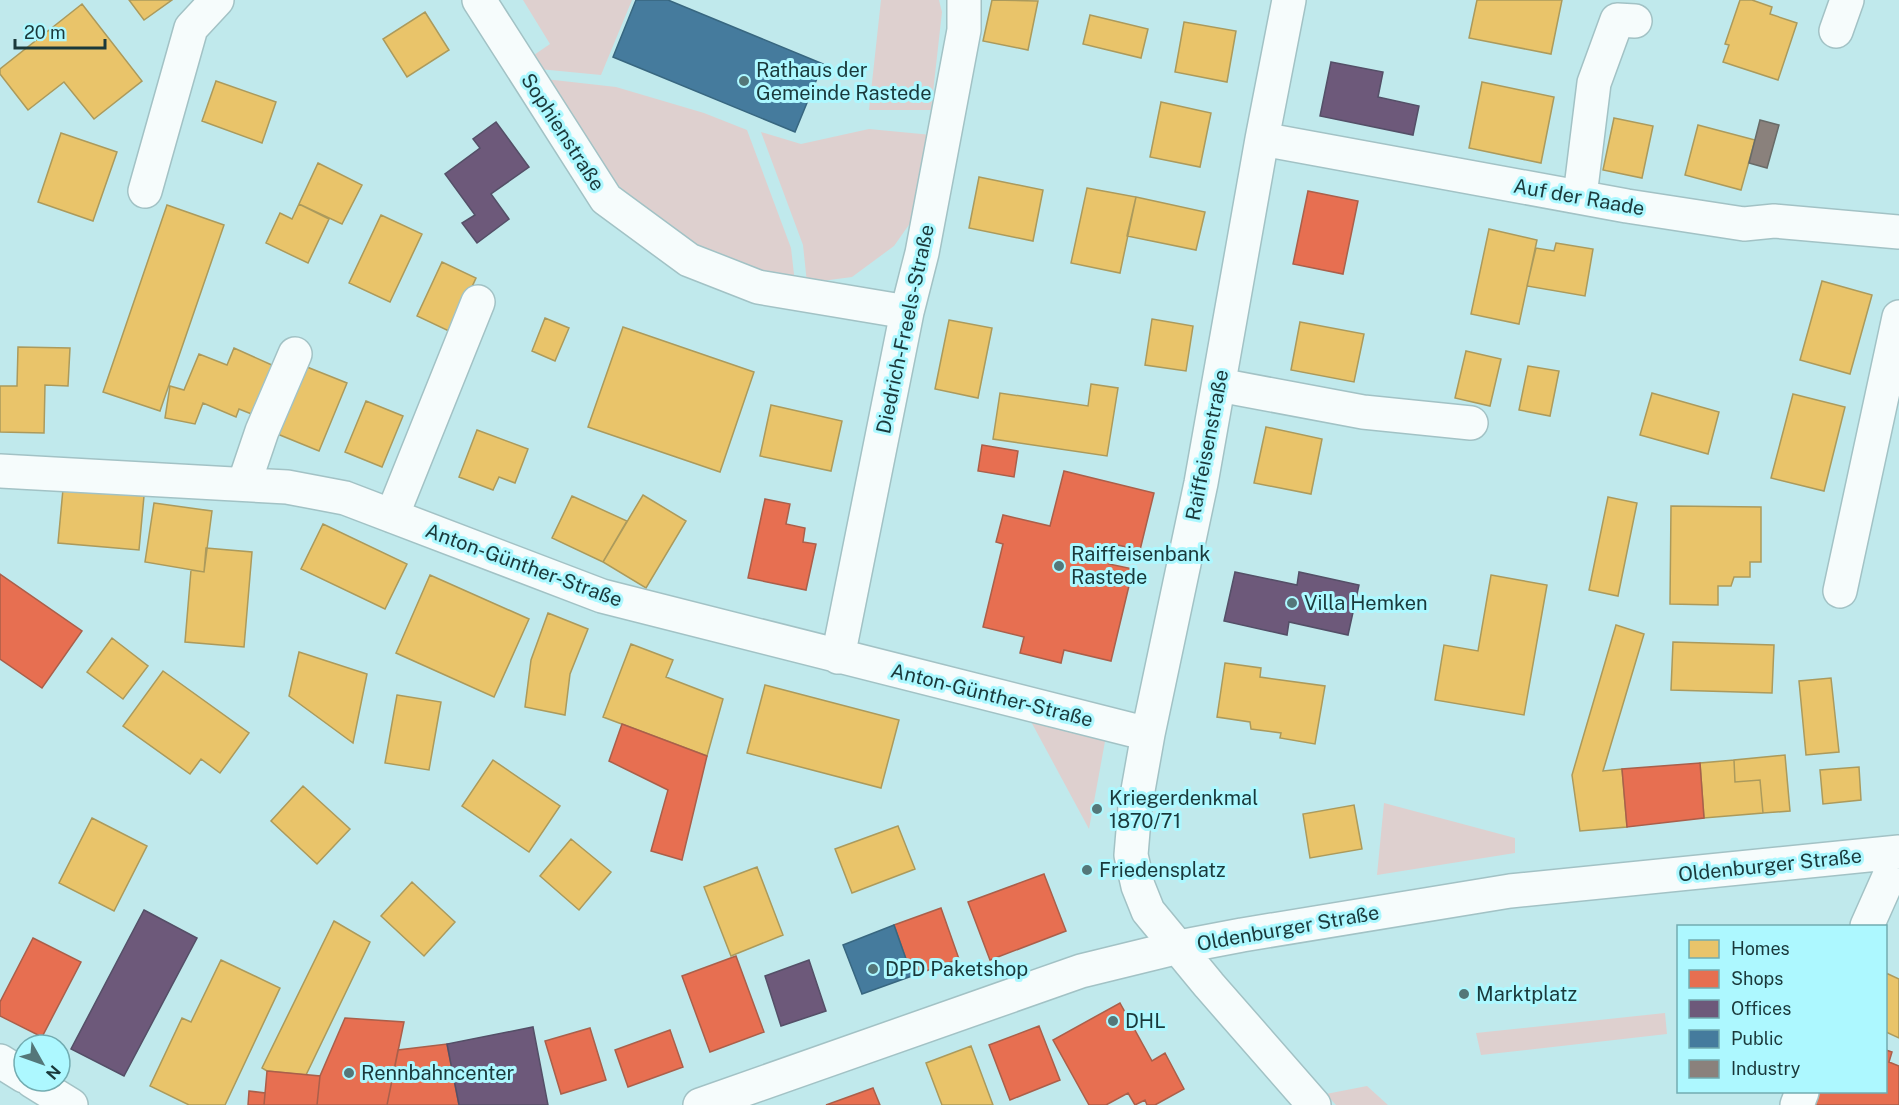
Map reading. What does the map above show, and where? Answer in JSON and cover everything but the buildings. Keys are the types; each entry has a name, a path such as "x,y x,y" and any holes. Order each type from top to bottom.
{"street":[{"path":"145,191 191,28 217,0"},
{"name":"Sophienstraße","path":"479,0 606,199 688,260 758,287 907,312"},
{"name":"Diedrich-Freels-Straße","path":"838,657 907,312 922,253 964,30 964,0"},
{"name":"Raiffeisenstraße","path":"1289,0 1201,483 1148,734 1135,807 1131,855 1138,886 1148,911 1314,1105"},
{"path":"1836,31 1847,0"},
{"path":"1580,196 1594,83 1617,20 1635,21"},
{"name":"Auf der Raade","path":"1262,139 1627,206 1744,224 1774,221 1899,232"},
{"path":"392,516 478,302"},
{"path":"1840,591 1899,317"},
{"path":"244,484 262,431 295,354"},
{"path":"1219,385 1363,411 1471,423"},
{"name":"Anton-Günther-Straße","path":"0,471 287,487 345,498 602,596 1148,734"},
{"path":"1868,925 1899,853"},
{"name":"Oldenburger Straße","path":"700,1105 1081,971 1179,947 1242,934 1510,891 1899,853"},
{"path":"52,1093 71,1105"}],"shaded area":[{"path":"523,0 632,0 601,75 539,69 531,57 550,44"},
{"path":"881,0 939,0 942,12 931,110 869,110"},
{"path":"545,79 616,87 704,113 747,130 791,248 795,283 723,265 657,225 593,155"},
{"path":"869,129 932,135 918,212 894,246 852,277 807,283 803,245 761,132 801,144"},
{"path":"1028,716 1106,736 1089,829"},
{"path":"1384,803 1515,838 1515,853 1377,875"},
{"path":"1665,1013 1667,1034 1481,1055 1476,1033"},
{"path":"1367,1086 1388,1105 1336,1105 1326,1094"}],"place":[{"name":"Rathaus der Gemeinde Rastede","path":"744,81"},
{"name":"Raiffeisenbank Rastede","path":"1059,566"},
{"name":"Villa Hemken","path":"1292,603"},
{"name":"Kriegerdenkmal 1870/71","path":"1097,809"},
{"name":"Friedensplatz","path":"1087,870"},
{"name":"DPD Paketshop","path":"873,969"},
{"name":"Marktplatz","path":"1464,994"},
{"name":"DHL","path":"1113,1021"},
{"name":"Rennbahncenter","path":"349,1073"}]}
